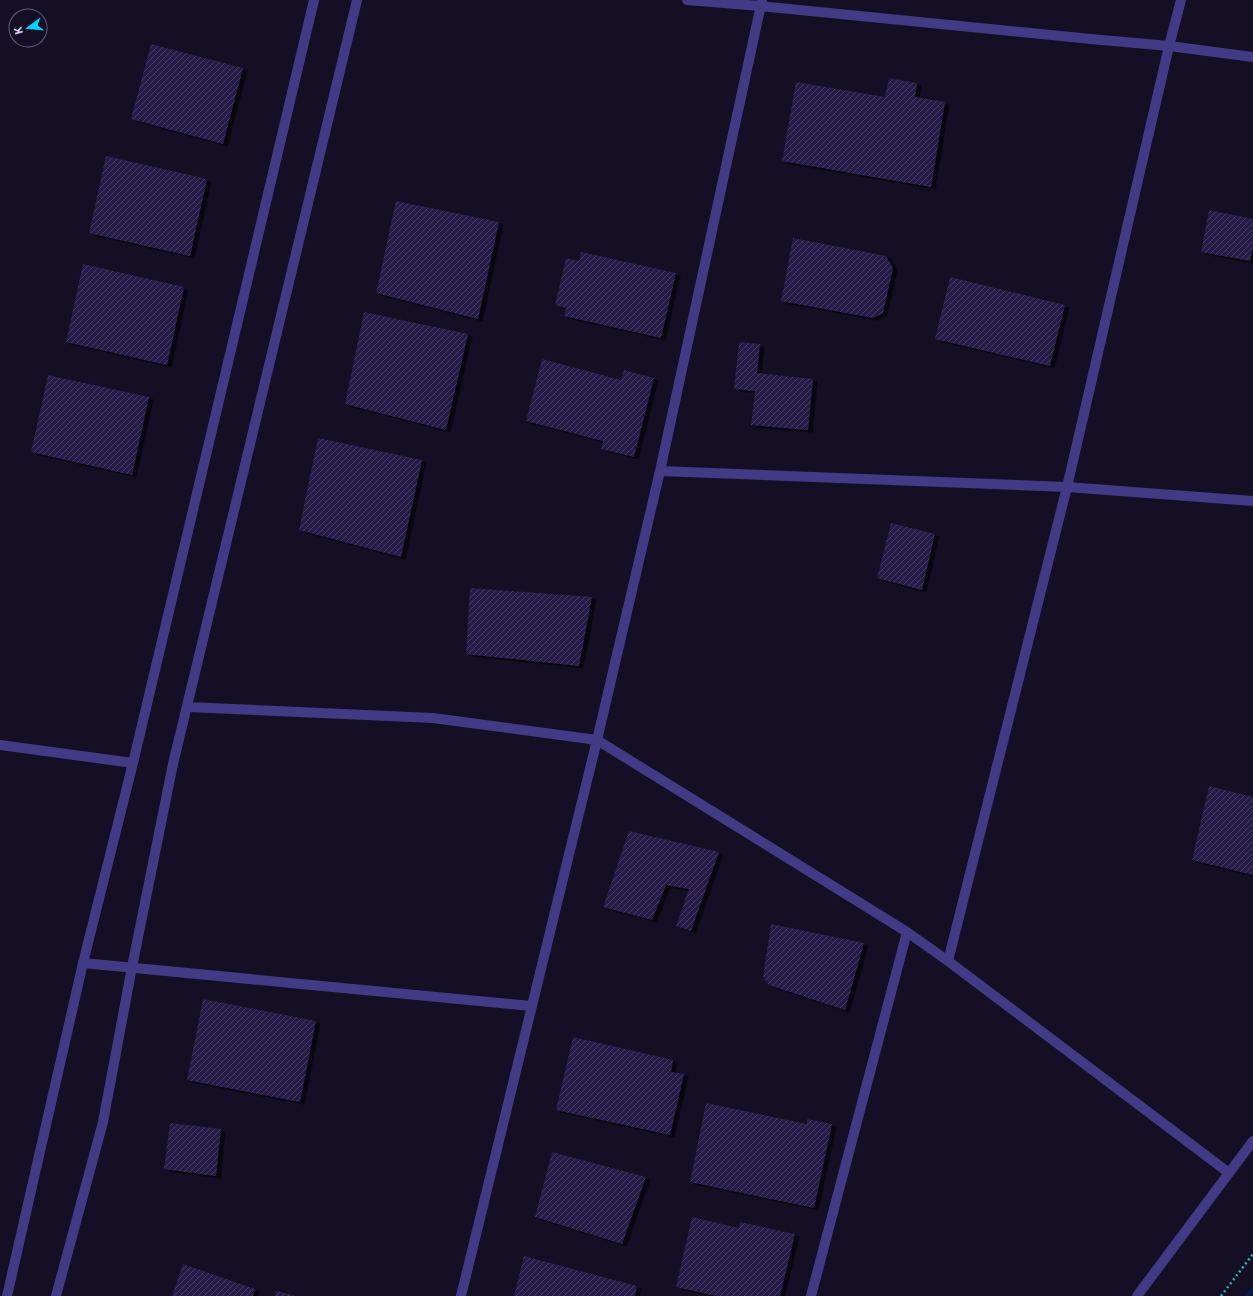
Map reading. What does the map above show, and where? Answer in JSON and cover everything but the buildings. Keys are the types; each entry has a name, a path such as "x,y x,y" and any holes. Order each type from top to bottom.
{"street":[{"path":"7,1296 83,963 133,763 314,0"},
{"path":"56,1296 103,1122 132,967 186,707 357,0"},
{"path":"687,0 761,3 1091,39 1169,46 1253,57"},
{"path":"948,961 1067,488 1169,46 1181,0"},
{"path":"461,1296 597,740 660,471 761,3"},
{"path":"660,471 1067,488 1253,501"},
{"path":"186,707 433,718 597,740 907,932 948,961 1229,1173"},
{"path":"0,745 133,763"},
{"path":"811,1296 907,932"},
{"path":"83,963 531,1006"},
{"path":"1137,1296 1253,1141"}],"path":[{"path":"1221,1296 1253,1254"}],"waterway":[{"path":"1249,1296 1253,1292"}]}
